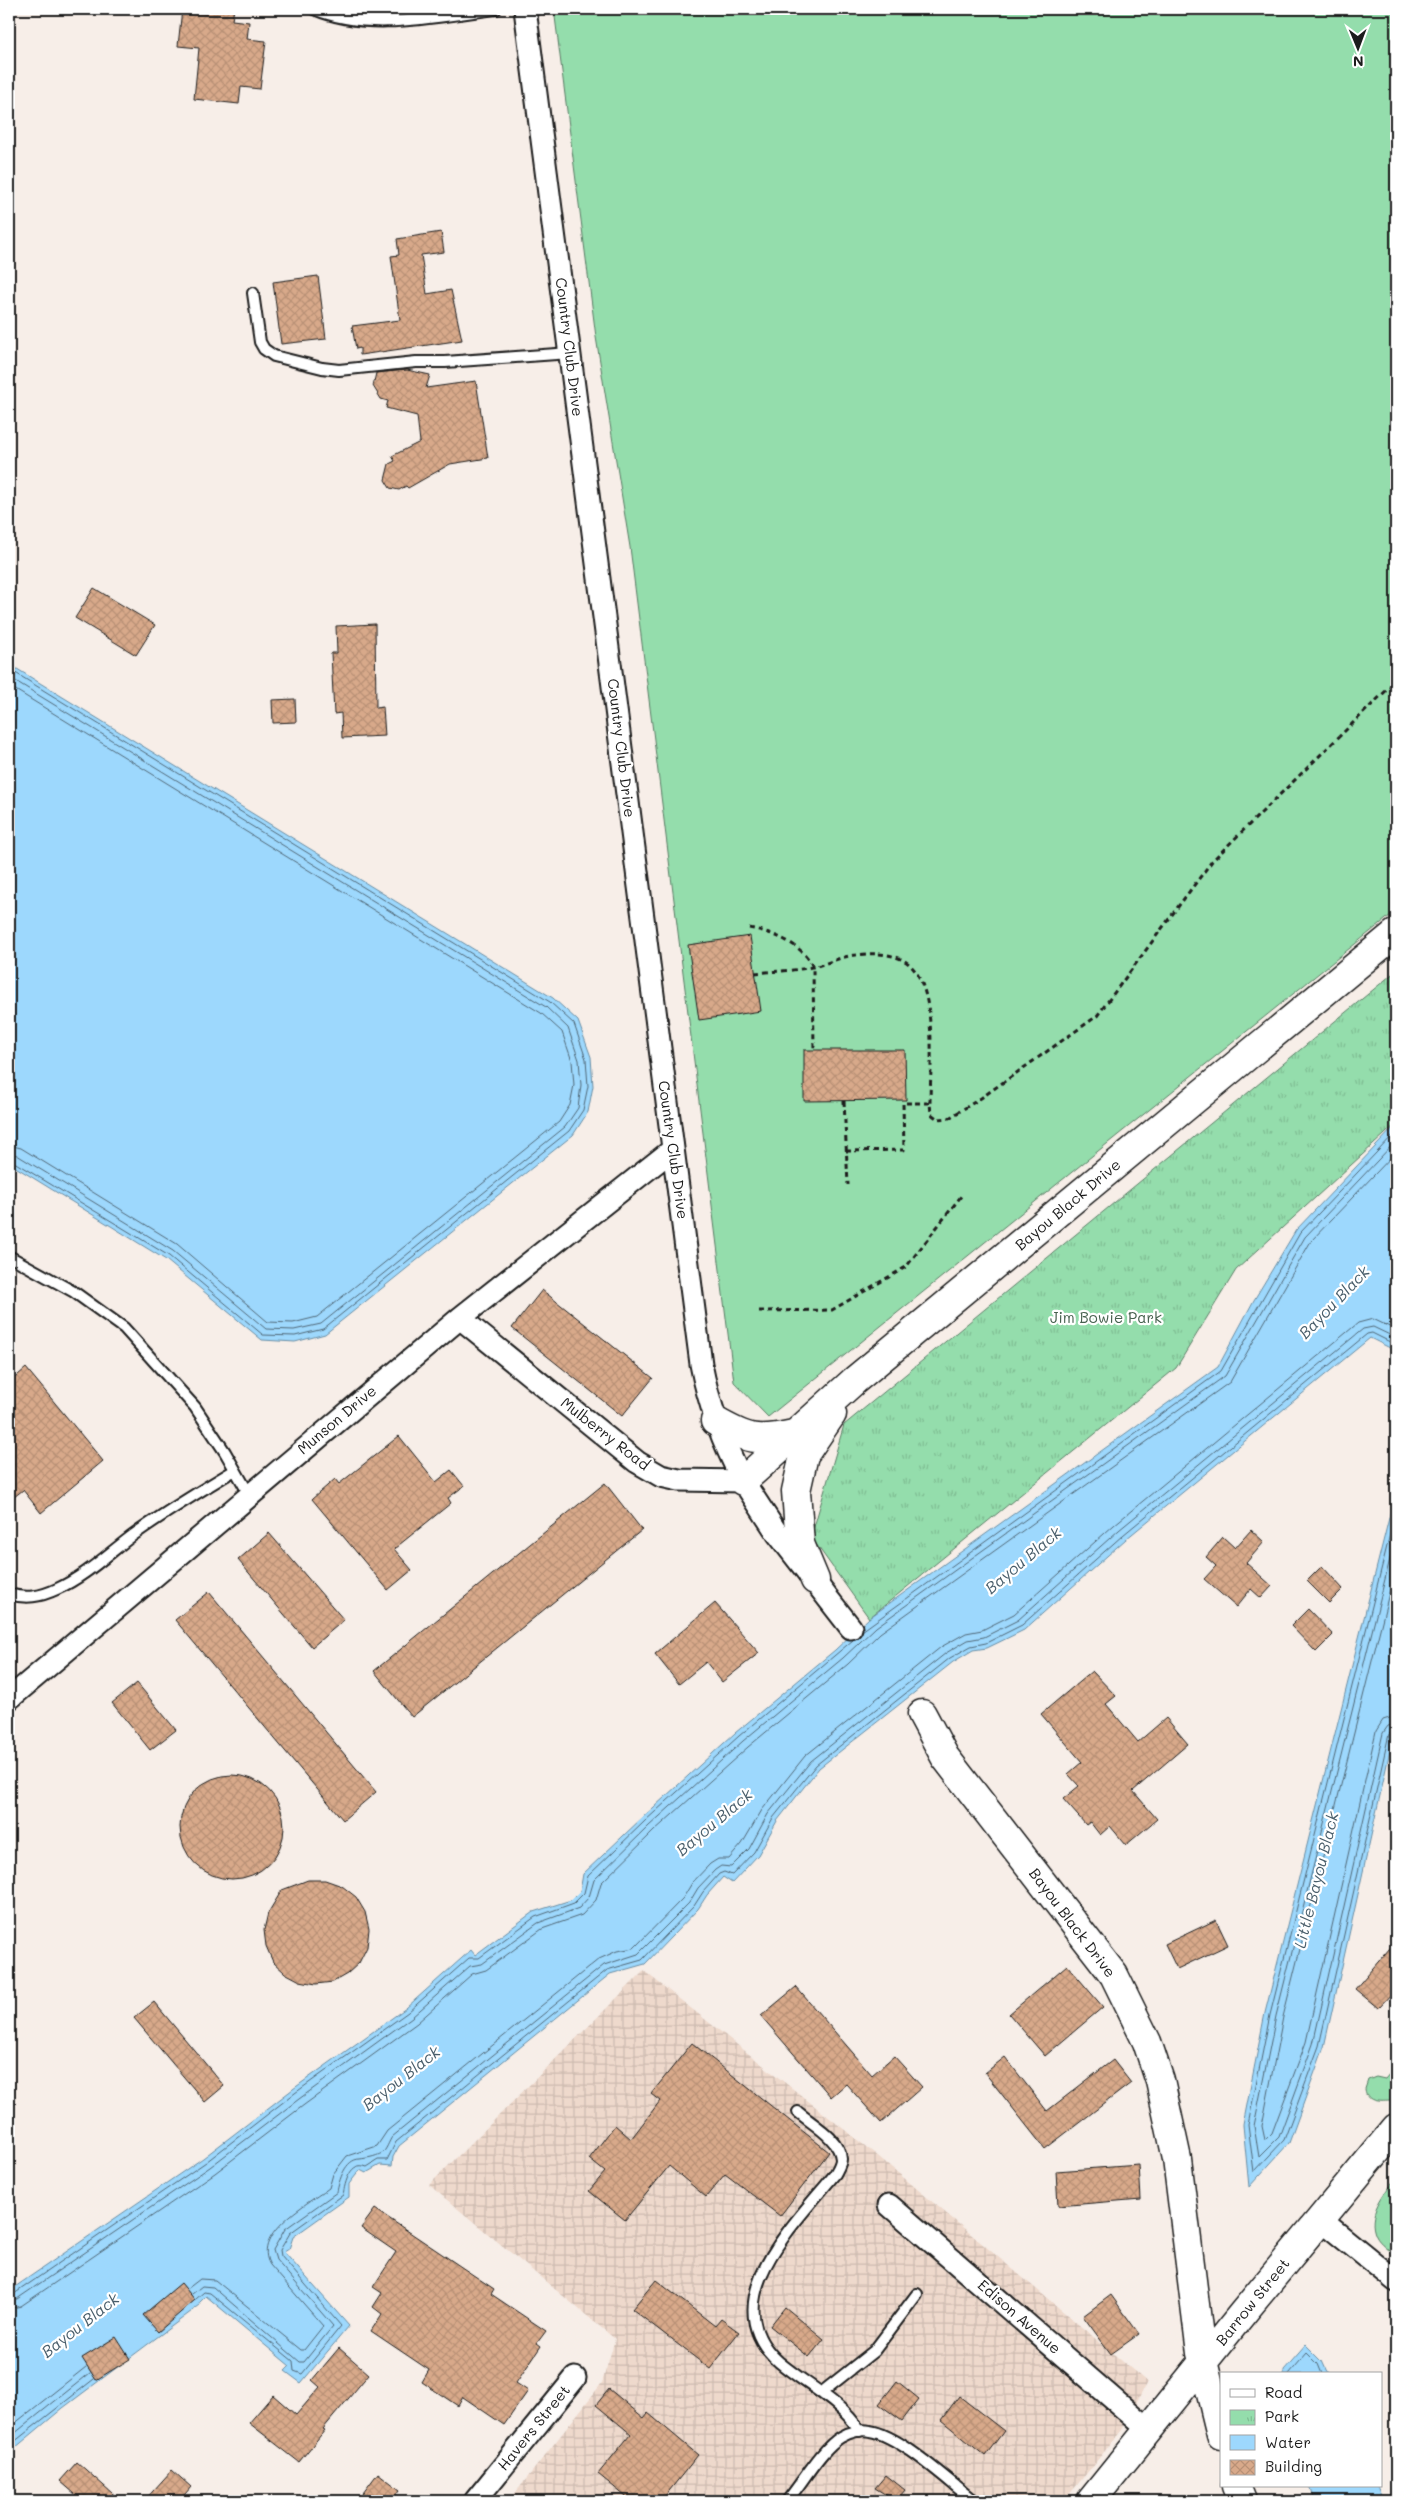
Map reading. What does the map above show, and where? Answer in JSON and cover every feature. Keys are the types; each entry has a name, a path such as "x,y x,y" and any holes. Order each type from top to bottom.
{"street":[{"name":"Country Club Drive","path":"525,9 701,1364 706,1392 715,1421 727,1452 743,1481"},
{"name":"Bayou Black Drive","path":"743,1481 855,1380 1396,933"},
{"name":"Munson Drive","path":"9,1699 249,1494 460,1318 672,1150"},
{"name":"Mulberry Road","path":"460,1318 637,1462 661,1476 679,1480 743,1481"},
{"path":"815,1580 800,1544 796,1491 804,1455 855,1380"},
{"path":"715,1421 749,1438 766,1440 794,1434"},
{"path":"743,1481 777,1533 851,1628"},
{"name":"Bayou Black Drive","path":"922,1714 944,1757 1114,1975 1147,2042 1160,2081 1177,2160 1203,2363 1220,2431"},
{"name":"Barrow Street","path":"1091,2501 1396,2128"},
{"name":"Edison Avenue","path":"889,2205 1149,2430"},
{"path":"1321,2220 1396,2282"},
{"name":"Havers Street","path":"475,2501 575,2378"},
{"path":"1237,2488 1242,2501"}],"lane":[{"path":"314,9 334,18 397,20 496,9"},
{"path":"253,293 260,342 264,349 274,356 322,368 361,369 416,362 445,362 570,353"},
{"path":"9,1256 74,1292 124,1328 195,1407 236,1470 249,1494"},
{"path":"9,1594 22,1598 32,1598 57,1589 77,1578 181,1502 236,1470"},
{"path":"798,2112 832,2140 839,2151 841,2161 835,2174 771,2255 758,2279 754,2297 754,2310 760,2338 767,2349 779,2362 821,2393 853,2420 860,2431"},
{"path":"821,2393 874,2351 917,2294"},
{"path":"788,2501 826,2450 840,2438 869,2430 885,2435 905,2448 974,2501"}],"path":[{"path":"756,973 813,967 838,958 881,954 903,960 916,972 925,990 930,1017 931,1114 938,1119 949,1118 982,1098 1097,1016 1212,861 1396,681"},
{"path":"749,928 765,931 797,948 809,957 813,967 814,1050"},
{"path":"844,1100 848,1185"},
{"path":"846,1150 904,1150 903,1103 930,1103"},
{"path":"760,1310 832,1310 906,1267 962,1195"}],"shaded area":[{"path":"644,1971 879,2157 1147,2382 1122,2430 1064,2501 509,2501 602,2383 615,2339 429,2185"}],"green space":[{"path":"554,9 1396,9 1396,911 768,1417 734,1382 630,547 596,337"},
{"name":"Jim Bowie Park","path":"1396,971 1396,1124 1236,1270 1176,1368 869,1618 811,1537 844,1425"},
{"path":"1396,2066 1396,2096 1392,2101 1375,2101 1369,2097 1365,2089 1368,2080 1376,2077 1385,2079"},
{"path":"1396,2178 1396,2256 1377,2239 1373,2228 1373,2220 1386,2190"}],"water":[{"path":"9,664 553,998 578,1021 591,1057 593,1086 588,1112 573,1135 325,1334 295,1342 262,1340 166,1260 9,1163"},
{"name":"Bayou Black","path":"1396,1125 1396,1351 1370,1338 1126,1539 1024,1630 987,1648 973,1650 953,1662 819,1768 777,1821 758,1855 732,1883 723,1877 707,1895 698,1909 645,1964 610,1974 399,2146 393,2157 392,2166 380,2165 366,2173 360,2170 349,2184 349,2197 293,2237 289,2249 284,2252 349,2326 301,2383 285,2371 290,2366 206,2296 199,2303 200,2305 63,2408 9,2453 9,2291 203,2158 293,2089 406,2008 471,1950 475,1955 533,1912 571,1900 580,1891 583,1874 642,1818 735,1733 835,1650 869,1618 1218,1367 1254,1300 1296,1230"},
{"name":"Little Bayou Black","path":"1396,1490 1395,1728 1324,2047 1289,2143 1249,2187 1243,2125 1265,2013"},
{"path":"1306,2345 1322,2361 1327,2372 1284,2372"},
{"path":"1310,2488 1378,2488 1383,2501 1314,2501"}],"building":[{"path":"182,9 234,9 232,20 249,22 247,39 266,41 260,89 241,87 239,104 194,99 199,48 178,46"},
{"path":"441,232 444,252 421,255 427,294 451,290 462,340 360,355 360,348 356,349 352,326 400,320 391,256 399,255 397,239"},
{"path":"318,276 326,339 281,344 273,282"},
{"path":"407,370 430,375 426,388 476,381 488,458 450,464 408,488 406,486 399,490 390,488 385,480 389,464 395,461 392,456 420,442 417,416 386,408 388,401 381,399 373,386 376,373"},
{"path":"94,588 155,625 136,655 75,618"},
{"path":"375,624 376,708 383,707 385,736 342,738 341,713 334,714 331,653 337,653 336,626"},
{"path":"295,699 296,722 273,723 272,700"},
{"path":"750,936 761,1011 699,1020 688,945"},
{"path":"804,1050 905,1050 906,1100 804,1101"},
{"path":"542,1290 653,1378 622,1416 512,1328"},
{"path":"26,1368 103,1461 41,1513 23,1490 9,1501 9,1383"},
{"path":"399,1436 436,1482 451,1470 464,1486 448,1498 451,1503 394,1549 412,1570 388,1590 312,1499 335,1479 339,1484"},
{"path":"605,1483 642,1530 412,1717 374,1671"},
{"path":"1251,1530 1264,1542 1246,1563 1272,1586 1261,1598 1251,1589 1236,1607 1204,1579 1216,1566 1206,1557 1223,1537 1235,1548"},
{"path":"269,1533 344,1620 312,1647 238,1560"},
{"path":"1322,1566 1343,1589 1329,1603 1307,1581"},
{"path":"209,1592 376,1792 343,1820 175,1620"},
{"path":"715,1603 759,1653 722,1682 706,1662 679,1684 655,1654"},
{"path":"1308,1609 1333,1635 1316,1652 1291,1626"},
{"path":"1092,1671 1116,1696 1106,1704 1138,1742 1166,1718 1188,1744 1133,1791 1157,1819 1126,1845 1110,1826 1100,1835 1090,1822 1086,1825 1063,1799 1079,1786 1068,1774 1082,1762 1041,1714"},
{"path":"137,1683 176,1730 150,1750 112,1703"},
{"path":"232,1775 252,1779 269,1790 280,1807 284,1827 280,1847 269,1864 252,1875 232,1879 212,1875 195,1864 184,1847 180,1827 184,1807 195,1790 212,1779"},
{"path":"308,1880 325,1880 342,1886 356,1897 365,1912 369,1929 367,1947 359,1963 347,1974 333,1982 316,1984 300,1981 285,1973 273,1962 266,1946 264,1930 268,1913 282,1890"},
{"path":"1216,1920 1228,1945 1177,1969 1165,1944"},
{"path":"1396,1941 1396,1989 1378,2008 1355,1989"},
{"path":"1067,1965 1103,2007 1045,2056 1009,2014"},
{"path":"796,1987 872,2075 894,2056 922,2087 881,2123 846,2084 831,2097 761,2016"},
{"path":"154,2002 224,2086 205,2102 134,2018"},
{"path":"692,2043 829,2152 780,2216 725,2174 706,2197 669,2166 625,2220 589,2191 605,2172 589,2159 615,2125 631,2139 660,2101 651,2094"},
{"path":"1005,2057 1047,2111 1113,2060 1131,2083 1045,2149 985,2073"},
{"path":"1139,2165 1141,2199 1058,2206 1056,2171"},
{"path":"375,2209 494,2289 491,2294 546,2331 537,2343 541,2346 516,2383 528,2391 504,2425 463,2397 458,2406 422,2382 429,2370 371,2331 382,2314 373,2307 382,2293 373,2287 396,2252 361,2228"},
{"path":"656,2280 715,2326 721,2319 739,2332 710,2369 632,2309"},
{"path":"181,2283 195,2300 158,2332 143,2315"},
{"path":"1111,2295 1139,2334 1111,2354 1083,2316"},
{"path":"785,2307 824,2339 809,2357 770,2326"},
{"path":"116,2337 130,2359 96,2380 82,2358"},
{"path":"339,2348 369,2374 323,2429 325,2430 299,2462 249,2423 273,2395 296,2415 320,2387 312,2380"},
{"path":"897,2381 919,2399 902,2421 879,2404"},
{"path":"609,2389 644,2418 648,2413 698,2455 661,2501 631,2501 598,2474 631,2434 596,2405"},
{"path":"959,2396 1004,2431 985,2456 941,2420"},
{"path":"77,2462 121,2501 83,2501 60,2481"},
{"path":"172,2470 191,2487 179,2501 144,2501"},
{"path":"378,2473 400,2490 392,2501 357,2501"},
{"path":"886,2475 905,2490 896,2501 875,2488"}]}
